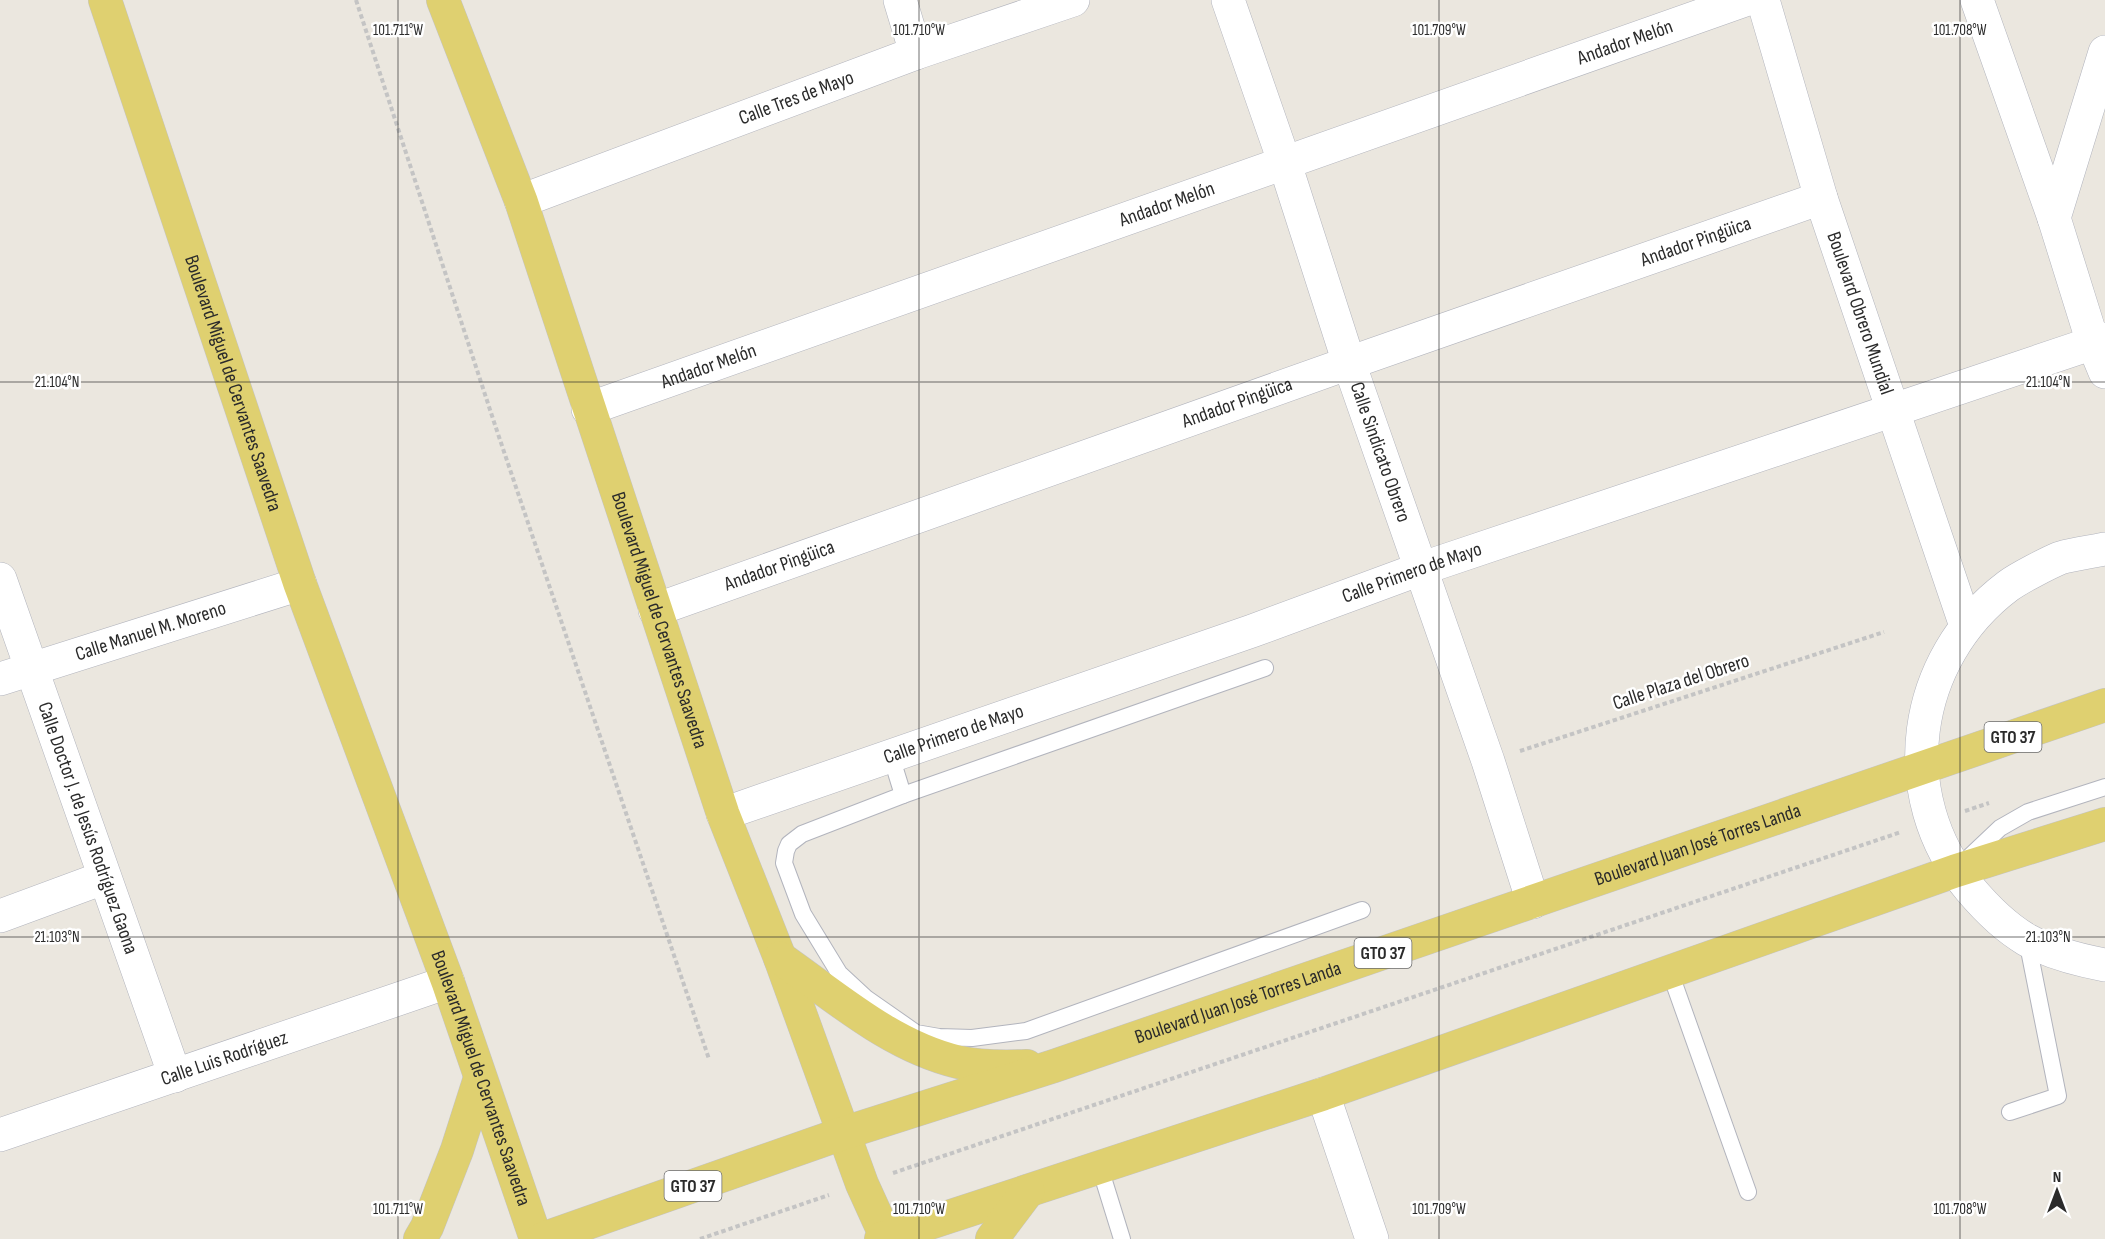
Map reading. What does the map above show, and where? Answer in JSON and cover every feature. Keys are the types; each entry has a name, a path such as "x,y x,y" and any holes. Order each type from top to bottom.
{"main road":[{"name":"Boulevard Miguel de Cervantes Saavedra","path":"105,0 300,584 448,982 536,1239"},
{"name":"Boulevard Miguel de Cervantes Saavedra","path":"444,0 521,201 723,814 780,958 862,1184 885,1238"},
{"name":"Boulevard Juan José Torres Landa","path":"542,1239 844,1133 1054,1066 2105,705"},
{"path":"885,1238 1323,1094 1955,871 2105,824"},
{"path":"780,958 886,1032 920,1050 960,1062 1004,1067 1054,1066"},
{"path":"420,1239 428,1227 457,1150 480,1077"},
{"path":"992,1239 1028,1191"}],"street":[{"path":"900,0 916,53"},
{"name":"Calle Tres de Mayo","path":"521,201 916,53 1073,0"},
{"name":"Calle Sindicato Obrero","path":"1228,0 1285,164 1349,363 1488,761 1533,902"},
{"name":"Andador Melón","path":"588,409 1745,0"},
{"name":"Boulevard Obrero Mundial","path":"1763,0 1821,198 1966,626"},
{"path":"1977,0 2101,351"},
{"path":"2054,218 2105,52"},
{"name":"Andador Pingüica","path":"655,610 1821,198"},
{"name":"Calle Primero de Mayo","path":"723,814 1252,631 1420,569 1893,410 2101,351"},
{"path":"2105,549 2060,559 2008,586 1966,626 1946,658 1931,693 1923,730 1921,768 1924,796 1931,822 1955,871 1987,910 2027,940 2073,959 2105,965"},
{"name":"Calle Doctor J. de Jesús Rodríguez Gaona","path":"0,579 175,1076"},
{"name":"Calle Manuel M. Moreno","path":"0,680 300,584"},
{"path":"0,916 104,878"},
{"name":"Calle Luis Rodríguez","path":"0,1135 448,982"},
{"path":"1323,1094 1372,1239"}],"lane":[{"path":"1265,669 903,795 802,834 789,844 784,863 803,914 839,973 866,998 916,1033 939,1037 972,1038 1026,1031 1362,910"},
{"path":"891,756 903,795"},
{"path":"1955,871 2000,828 2028,812 2105,787"},
{"path":"2010,1112 2058,1096 2027,940"},
{"path":"1670,972 1748,1192"},
{"path":"1100,1168 1118,1237"}],"path":[{"path":"356,0 495,425 709,1059"},
{"name":"Calle Plaza del Obrero","path":"1488,761 1884,632"},
{"path":"700,1239 1998,800"}]}
